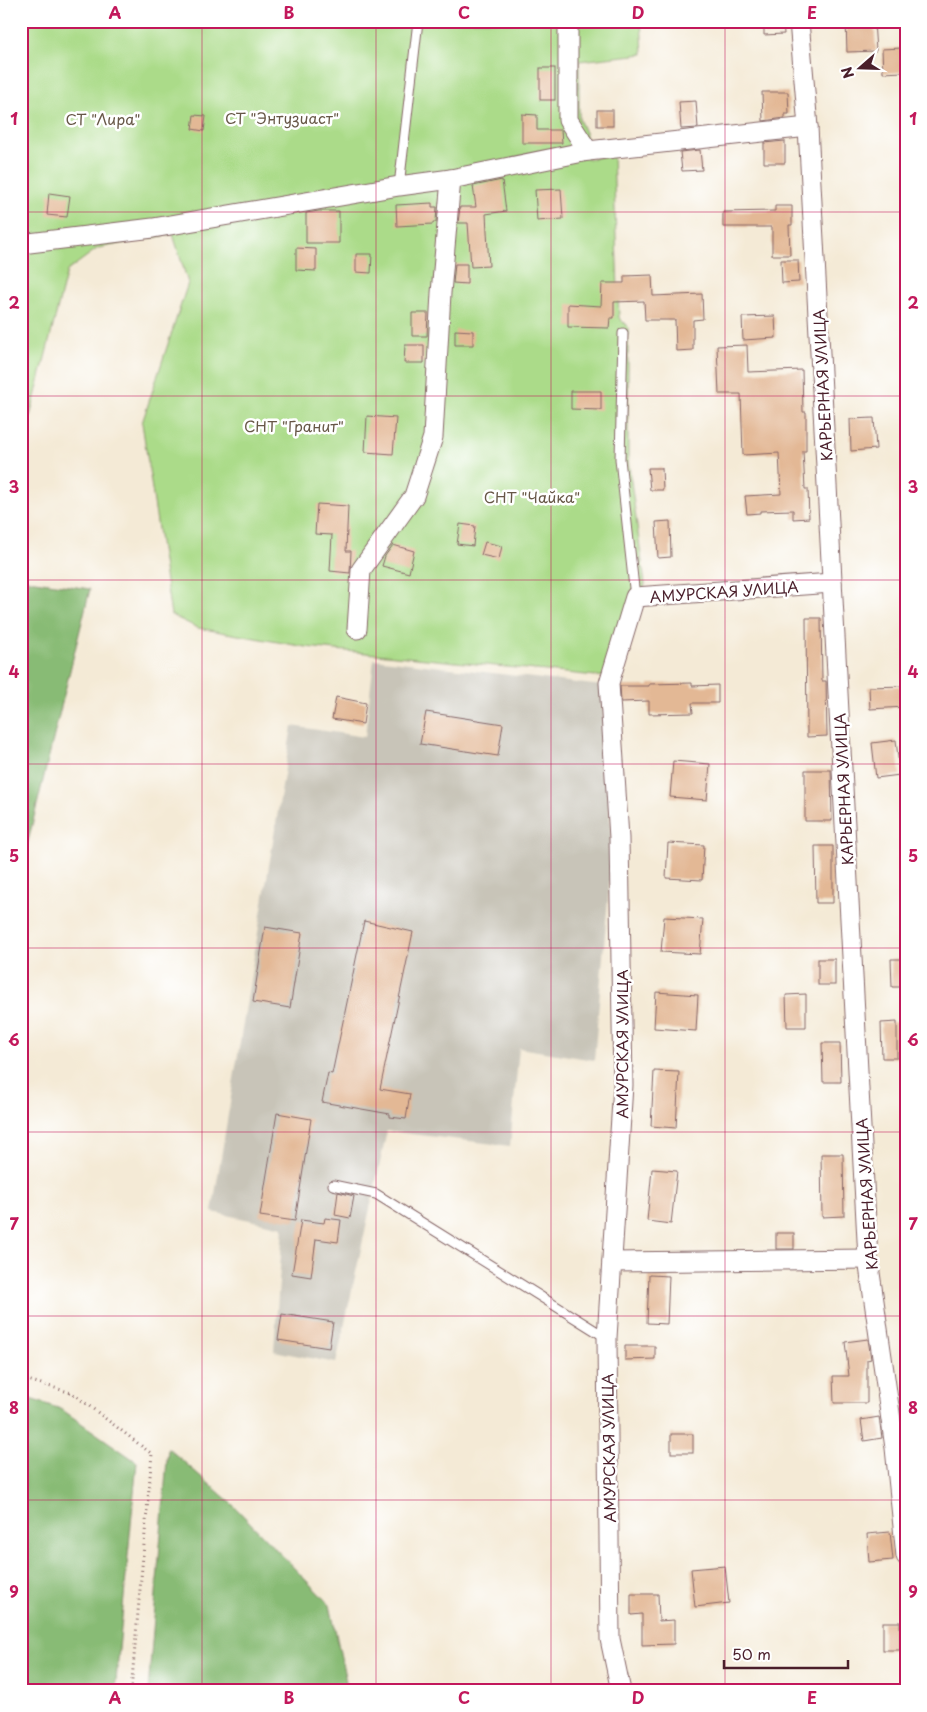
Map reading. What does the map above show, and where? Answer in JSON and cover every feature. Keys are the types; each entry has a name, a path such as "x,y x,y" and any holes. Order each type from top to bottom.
{"street":[{"path":"568,21 568,120 588,151"},
{"name":"КАРЬЕРНАЯ УЛИЦА","path":"799,21 808,127 868,1260 895,1448 906,1556"},
{"path":"21,244 152,228 398,186 450,179 588,151 808,127"},
{"path":"357,629 361,570 414,496 433,437 450,179"},
{"name":"АМУРСКАЯ УЛИЦА","path":"621,1691 610,1639 607,1338 623,1085 620,838 609,683 635,597 832,583"},
{"path":"612,1262 868,1260"}],"lane":[{"path":"398,186 418,21"},
{"path":"623,333 620,459 635,597"},
{"path":"333,1185 376,1194 607,1338"}],"path":[{"path":"21,1378 72,1393 152,1454 131,1691"}],"shaded area":[{"path":"374,659 602,686 612,853 594,1060 519,1048 510,1146 387,1131 336,1363 274,1351 283,1227 212,1212 292,726 365,737"}],"green space":[{"path":"21,21 641,21 643,54 579,61 579,119 586,135 587,159 613,155 619,318 628,327 628,460 645,584 616,678 306,647 198,628 171,615 142,423 188,283 173,234 98,248 67,271 21,452"},
{"path":"21,579 90,589 21,870"},
{"path":"21,1396 61,1409 137,1462 115,1691 21,1691"},
{"path":"168,1448 230,1502 330,1605 348,1691 148,1691"}],"building":[{"path":"764,21 783,21 784,34 764,35"},
{"path":"846,21 874,21 876,51 847,52"},
{"path":"902,48 903,72 883,73 882,49"},
{"path":"540,68 555,68 555,100 540,100"},
{"path":"762,92 788,92 789,114 785,114 785,118 763,121"},
{"path":"696,101 698,128 681,129 679,102"},
{"path":"597,110 613,110 613,126 597,126"},
{"path":"522,114 537,115 537,130 561,130 562,143 522,143"},
{"path":"194,115 206,116 204,131 192,129"},
{"path":"785,141 785,163 764,163 764,143"},
{"path":"700,150 702,170 682,171 680,152"},
{"path":"502,180 506,211 486,214 489,266 471,267 468,223 458,223 460,207 476,207 473,186"},
{"path":"561,189 563,219 537,221 535,190"},
{"path":"49,193 70,196 67,217 47,215"},
{"path":"432,203 432,207 437,207 436,222 433,222 433,224 397,226 396,205"},
{"path":"775,206 792,206 792,225 789,225 790,255 772,255 772,227 723,227 723,212 775,211"},
{"path":"339,211 339,243 306,243 306,213"},
{"path":"296,248 316,249 316,271 296,270"},
{"path":"356,254 372,254 371,273 356,272"},
{"path":"781,260 798,260 799,282 782,283"},
{"path":"455,264 467,264 467,284 453,283"},
{"path":"652,275 653,296 702,294 703,319 693,320 693,350 676,351 675,320 645,320 644,301 614,302 614,318 610,318 609,328 568,327 568,304 601,306 602,283 624,283 624,276"},
{"path":"412,313 428,313 427,336 412,336"},
{"path":"775,316 776,338 743,340 742,317"},
{"path":"455,330 473,331 473,345 455,345"},
{"path":"405,345 424,345 424,363 404,363"},
{"path":"747,345 748,372 802,370 803,412 806,412 806,451 803,451 805,489 808,489 809,518 793,519 793,510 760,511 760,513 747,514 745,496 781,494 779,453 743,455 741,394 719,394 717,346"},
{"path":"571,391 601,391 601,410 571,409"},
{"path":"367,416 396,418 393,454 365,452"},
{"path":"874,418 876,449 851,451 850,419"},
{"path":"648,468 662,468 663,490 650,490"},
{"path":"317,504 348,506 346,551 351,551 350,573 330,571 332,535 315,534"},
{"path":"670,521 671,557 658,558 656,522"},
{"path":"460,524 475,526 473,546 457,544"},
{"path":"485,542 502,546 499,559 481,555"},
{"path":"393,545 414,551 409,573 382,566 385,556"},
{"path":"806,618 821,618 822,681 826,681 827,736 807,737"},
{"path":"692,683 692,686 718,685 718,703 692,703 693,713 649,714 649,701 621,702 620,686"},
{"path":"904,686 905,707 870,709 869,687"},
{"path":"336,697 366,703 363,724 332,719"},
{"path":"426,712 503,724 498,756 420,744"},
{"path":"896,740 900,775 876,778 872,743"},
{"path":"673,761 710,764 707,800 670,797"},
{"path":"805,770 831,770 832,821 805,821"},
{"path":"668,843 704,845 702,880 666,878"},
{"path":"815,846 833,846 833,903 816,903"},
{"path":"664,917 703,919 700,954 661,952"},
{"path":"364,921 413,932 380,1089 410,1094 406,1119 390,1117 390,1114 322,1102 328,1073 332,1074"},
{"path":"265,927 302,933 290,1008 253,1002"},
{"path":"818,959 835,959 835,985 818,985"},
{"path":"891,959 906,959 906,987 892,987"},
{"path":"656,992 698,995 696,1031 654,1028"},
{"path":"806,994 806,1027 787,1027 786,995"},
{"path":"897,1022 897,1058 882,1058 881,1023"},
{"path":"822,1043 840,1043 841,1082 823,1082"},
{"path":"654,1071 679,1072 676,1128 651,1126"},
{"path":"277,1113 311,1119 295,1221 260,1216"},
{"path":"821,1154 843,1154 844,1216 822,1217"},
{"path":"652,1169 677,1171 671,1224 647,1221"},
{"path":"338,1192 354,1196 350,1218 335,1215"},
{"path":"325,1218 341,1220 338,1242 316,1239 311,1277 292,1274 301,1220 324,1223"},
{"path":"776,1233 794,1233 794,1249 776,1249"},
{"path":"649,1275 669,1276 667,1324 647,1323"},
{"path":"282,1314 333,1322 329,1348 278,1340"},
{"path":"868,1339 871,1359 867,1360 867,1403 834,1403 833,1376 849,1376 845,1342"},
{"path":"625,1346 655,1346 655,1359 625,1360"},
{"path":"879,1417 882,1438 864,1441 861,1420"},
{"path":"671,1434 693,1434 693,1453 671,1453"},
{"path":"890,1532 893,1560 869,1562 867,1534"},
{"path":"725,1566 729,1603 695,1607 691,1569"},
{"path":"631,1594 658,1594 659,1621 674,1620 674,1644 642,1645 642,1614 631,1615"},
{"path":"883,1622 900,1622 900,1650 883,1650"}],"park label":[{"name":"СТ \"Энтузиаст\"","path":"282,117"},
{"name":"СТ \"Лира\"","path":"103,118"},
{"name":"СНТ \"Гранит\"","path":"294,425"},
{"name":"СНТ \"Чайка\"","path":"532,496"}]}
